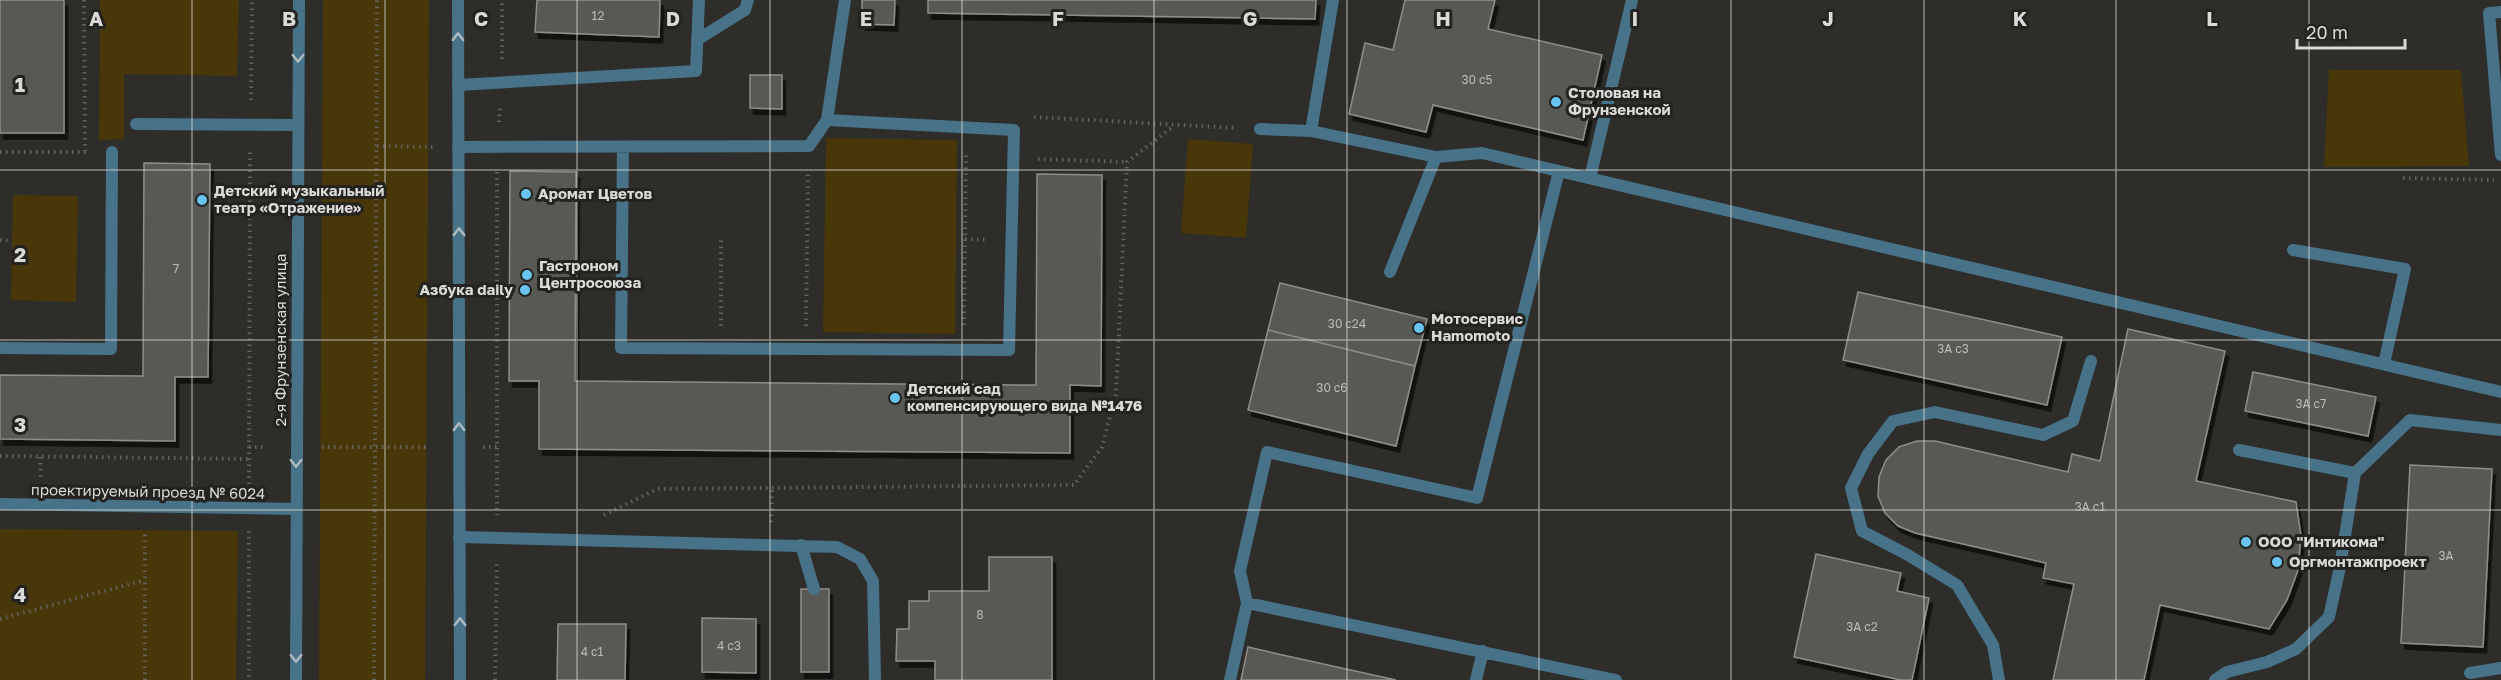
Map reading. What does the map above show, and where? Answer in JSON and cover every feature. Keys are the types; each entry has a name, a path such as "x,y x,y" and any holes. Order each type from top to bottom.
{"street":[{"name":"2-я Фрунзенская улица","path":"296,680 298,0"},
{"path":"458,0 460,680"},
{"path":"458,86 696,71 699,0"},
{"path":"697,40 745,10 748,0"},
{"path":"458,147 808,146 827,120 845,0"},
{"path":"1311,131 1333,0"},
{"path":"1590,178 1632,0"},
{"path":"2501,12 2489,13 2501,155"},
{"path":"622,147 621,348 1009,350 1014,130 827,120"},
{"path":"136,124 298,125"},
{"path":"1260,129 1311,131 1436,157 1482,153 2501,392"},
{"path":"0,348 111,349 112,152"},
{"path":"1390,272 1436,157"},
{"path":"1230,680 1247,603 1240,571 1268,452 1477,498 1559,171"},
{"path":"2293,250 2405,269 2384,364"},
{"path":"1999,680 1993,645 1957,585 1908,555 1862,531 1851,488 1868,454 1893,421 1935,412 2043,435 2073,421 2091,361"},
{"path":"2215,680 2227,672 2267,662 2296,649 2330,617 2355,473 2410,420 2501,430"},
{"path":"2239,450 2355,473"},
{"name":"проектируемый проезд № 6024","path":"0,504 296,509"},
{"path":"459,537 837,547 860,559 873,581 875,680"},
{"path":"801,545 814,589"},
{"path":"1247,603 1616,680"},
{"path":"1476,680 1483,651"},
{"path":"2470,673 2501,668"}],"path":[{"path":"84,0 85,152"},
{"path":"249,680 252,0"},
{"path":"374,680 377,0"},
{"path":"495,680 498,447 497,148 502,83 502,0"},
{"path":"1014,130 1031,117 1260,129"},
{"path":"1013,158 1127,162 1173,126"},
{"path":"963,350 966,128"},
{"path":"377,146 458,147"},
{"path":"805,349 808,146"},
{"path":"0,152 112,152"},
{"path":"596,519 657,489 1074,485 1102,447 1116,394 1127,162"},
{"path":"2403,178 2501,180"},
{"path":"0,240 12,241"},
{"path":"721,240 721,349"},
{"path":"249,447 267,447"},
{"path":"320,447 426,447"},
{"path":"479,447 498,447"},
{"path":"0,456 249,459"},
{"path":"771,544 772,488"},
{"path":"145,680 147,505"},
{"path":"0,619 145,580"}],"shaded area":[{"path":"100,0 239,0 237,76 124,74 124,139 99,140"},
{"path":"323,0 429,0 425,680 319,680"},
{"path":"2329,70 2461,70 2469,166 2324,167"},
{"path":"826,138 957,140 955,334 823,332"},
{"path":"1188,139 1253,144 1246,238 1181,233"},
{"path":"13,195 78,196 76,302 11,300"},
{"path":"0,529 238,531 236,680 0,680"}],"building":[{"path":"0,0 64,0 64,133 0,133"},
{"path":"537,0 660,0 659,37 535,32"},
{"path":"862,0 895,0 894,25 862,24"},
{"path":"928,0 1316,0 1315,19 928,13"},
{"path":"1405,0 1495,0 1488,29 1602,55 1583,140 1433,105 1426,132 1349,114 1365,43 1393,50"},
{"path":"750,75 782,75 782,109 750,108"},
{"path":"144,163 210,164 208,377 175,377 175,441 0,439 0,375 143,376"},
{"path":"510,171 576,172 575,381 1016,385 1036,385 1037,174 1102,175 1101,386 1070,385 1070,453 539,449 539,381 509,381"},
{"path":"1280,283 1427,319 1415,366 1268,330"},
{"path":"1858,292 2062,337 2047,405 1843,360"},
{"path":"2128,329 2225,351 2196,481 2296,502 2301,536 2298,570 2287,600 2269,629 2160,605 2144,680 2053,680 2074,584 2043,578 2046,563 1915,533 1898,526 1885,513 1878,496 1879,477 1886,460 1899,447 1917,441 1935,441 2068,472 2072,454 2100,461"},
{"path":"1268,330 1415,366 1396,446 1248,410"},
{"path":"2253,372 2376,397 2368,436 2245,411"},
{"path":"2410,465 2492,469 2483,647 2401,643"},
{"path":"1816,554 1901,573 1897,591 1929,598 1912,680 1901,680 1794,657"},
{"path":"989,557 1052,557 1052,680 935,680 935,661 896,661 897,629 909,629 909,601 929,601 929,591 989,591"},
{"path":"801,589 829,589 829,672 801,672"},
{"path":"702,618 756,619 756,673 702,672"},
{"path":"558,624 626,624 625,680 557,680"},
{"path":"1248,647 1287,656 1396,680 1241,680"}],"place":[{"name":"Столовая на Фрунзенской","path":"1556,102"},
{"name":"Аромат Цветов","path":"526,194"},
{"name":"Детский музыкальный театр «Отражение»","path":"202,200"},
{"name":"Гастроном Центросоюза","path":"527,275"},
{"name":"Азбука daily","path":"525,290"},
{"name":"Мотосервис Hamomoto","path":"1419,328"},
{"name":"Детский сад компенсирующего вида №1476","path":"895,398"},
{"name":"ООО \"Интикома\"","path":"2246,542"},
{"name":"Оргмонтажпроект","path":"2277,562"}]}
